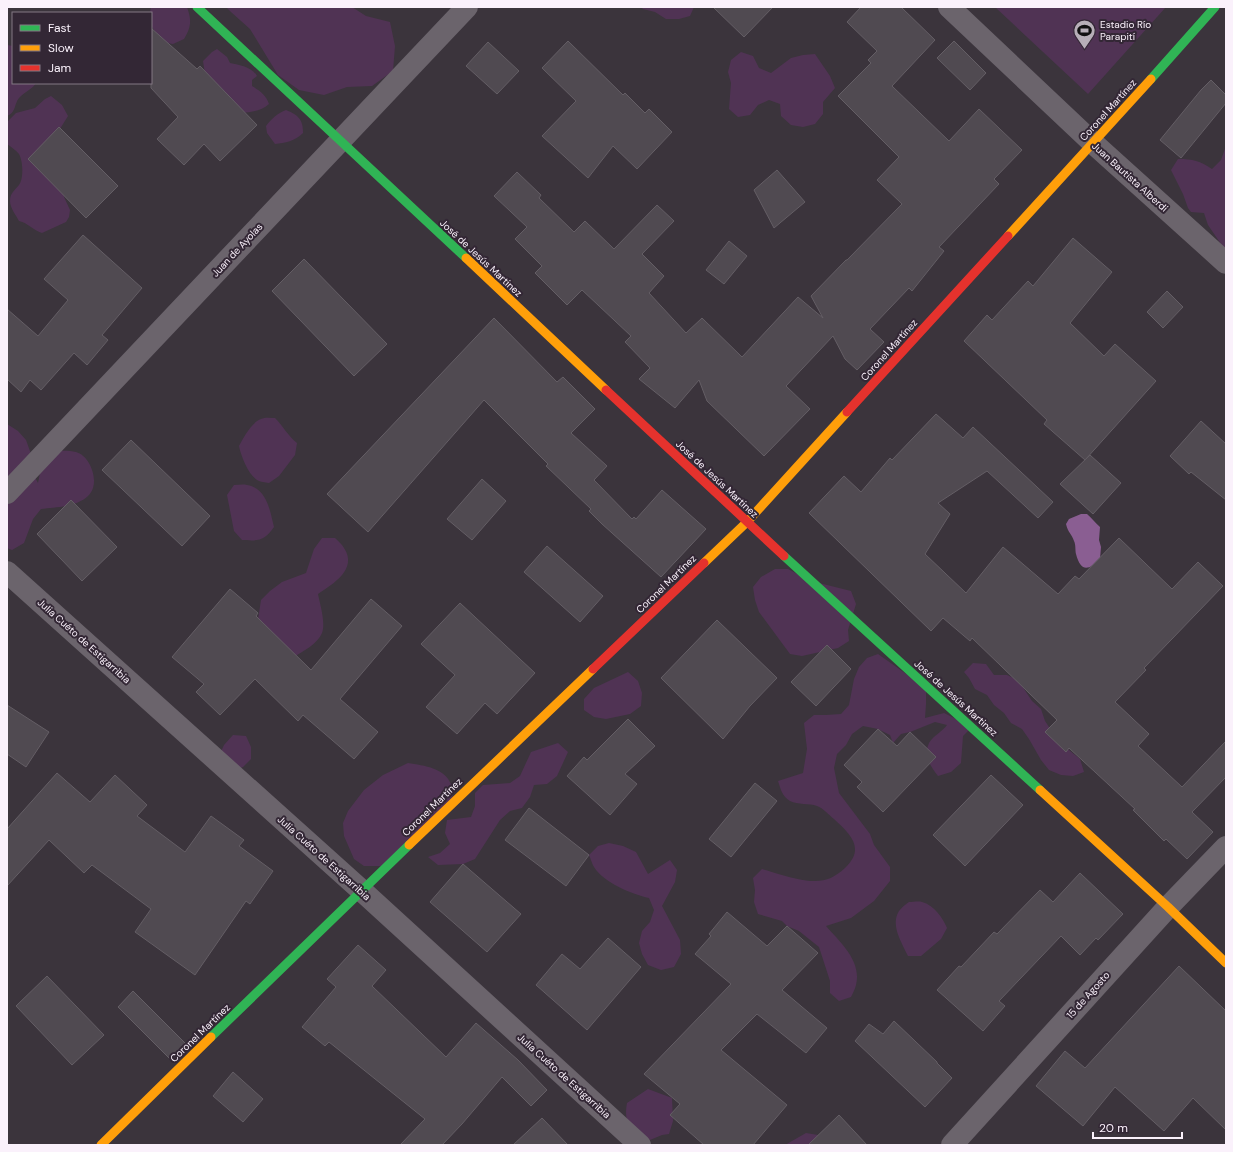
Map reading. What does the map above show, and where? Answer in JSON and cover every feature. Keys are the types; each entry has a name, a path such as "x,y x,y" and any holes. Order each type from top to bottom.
{"street":[{"name":"José de Jesús Martinez","path":"197,7 747,522 1168,907 1226,963"},
{"name":"Juan de Ayolas","path":"7,493 467,7"},
{"name":"Juan Bautista Alberdi","path":"949,7 1093,143 1226,263"},
{"name":"Coronel Martínez","path":"101,1145 361,890 747,522 1215,7"},
{"name":"Julia Cuéto de Estigarribia","path":"7,572 361,890 640,1145"},
{"name":"15 de Agosto","path":"952,1145 1168,907 1226,847"}],"shaded area":[{"path":"151,7 187,7 190,16 190,24 184,39 173,44 161,42 152,27 152,12 150,12"},
{"path":"226,7 352,7 366,16 390,22 395,46 393,71 372,86 347,87 324,95 299,90 278,75 250,29"},
{"path":"641,7 694,7 690,16 679,19 666,19 655,12 643,9"},
{"name":"Estadio Río Parapití","path":"995,7 1166,7 1088,94"},
{"path":"7,45 12,46 12,84 35,84 17,100 12,113 7,116"},
{"path":"217,49 227,57 230,63 245,67 255,73 257,76 252,80 252,86 266,98 269,104 260,110 241,113 205,74 203,61"},
{"path":"741,52 753,56 759,68 771,73 791,58 815,54 830,76 835,88 823,102 823,114 815,124 803,127 791,125 781,116 780,104 769,100 758,105 750,115 738,117 729,109 731,83 728,72 731,60"},
{"path":"51,96 62,105 68,116 58,132 64,197 70,210 69,217 66,222 42,233 19,221 11,206 11,196 21,182 22,170 19,154 7,144 7,122 16,113 35,108"},
{"path":"286,110 299,118 302,124 303,133 290,141 275,144 267,133 266,126 275,116"},
{"path":"1226,146 1226,247 1223,247 1208,225 1204,213 1191,212 1188,208 1171,170 1178,159 1196,161 1212,169 1221,160"},
{"path":"264,418 275,418 297,443 295,455 279,476 269,483 258,481 251,474 243,460 239,446 254,423"},
{"path":"7,424 18,431 26,440 31,454 30,468 38,483 43,459 51,450 73,451 81,455 90,465 94,478 92,491 83,500 66,506 41,509 33,519 24,543 12,550 7,548"},
{"path":"234,485 254,487 263,495 269,507 274,527 264,538 257,540 242,540 234,531 227,495"},
{"path":"1081,514 1087,514 1100,527 1100,559 1092,566 1086,568 1080,564 1078,560 1075,543 1066,524 1069,519"},
{"path":"322,538 335,538 339,541 348,556 348,563 346,569 337,581 318,594 323,625 320,637 310,647 293,657 257,626 261,600 282,582 306,573 314,549"},
{"path":"775,569 788,569 811,581 851,591 856,604 848,630 849,641 838,648 802,656 790,654 759,612 755,600 753,587 761,577"},
{"path":"878,654 926,688 925,718 944,713 972,727 963,736 961,763 951,772 938,776 927,757 927,748 931,740 947,725 935,722 901,734 893,743 890,735 878,729 863,726 852,734 846,745 837,754 834,768 839,793 870,834 874,845 890,867 890,881 874,901 851,918 826,926 848,952 856,968 857,976 855,990 851,997 839,1001 830,993 830,981 819,947 799,931 787,926 782,921 758,914 754,902 755,890 753,878 762,869 803,880 823,880 838,874 851,861 855,848 850,836 845,830 819,807 800,804 787,799 782,792 778,781 803,773 807,749 804,723 814,715 841,714 849,705 854,679 859,667 867,658"},
{"path":"973,663 986,664 994,675 1007,675 1018,680 1032,701 1041,709 1045,721 1059,742 1080,759 1084,772 1073,776 1061,775 1049,770 1022,729 1011,723 987,695 975,689 964,672"},
{"path":"628,672 638,681 642,693 641,706 630,714 606,719 594,717 584,710 584,699 594,688"},
{"path":"233,735 246,736 251,747 251,759 243,767 231,772 219,756 224,745"},
{"path":"558,743 568,752 557,776 547,784 534,785 530,797 522,808 510,811 500,820 475,859 463,864 438,865 428,857 440,853 450,844 445,833 447,820 471,817 475,806 475,793 483,785 510,783 520,776 531,752"},
{"path":"408,763 434,769 445,775 452,787 453,800 390,866 364,866 354,859 344,836 343,823 348,811 364,790 383,775"},
{"path":"609,843 623,846 636,852 648,874 670,860 677,870 675,882 662,906 680,940 681,954 674,967 661,970 648,965 642,954 639,943 642,931 650,922 654,910 649,898 627,891 611,883 593,866 589,855 598,846"},
{"path":"909,902 921,902 930,906 940,916 947,928 941,939 921,956 908,956 896,928 899,911"},
{"path":"648,1089 672,1098 673,1121 669,1134 650,1140 634,1130 630,1126 626,1117 627,1103"},
{"path":"806,1133 818,1135 820,1145 785,1145"}],"building":[{"path":"713,7 773,7 744,37"},
{"path":"861,7 901,7 935,40 892,86 949,141 979,109 1022,150 994,179 999,184 939,247 944,251 912,291 909,288 870,329 884,342 857,370 845,359 833,336 786,386 810,409 764,456 707,401 699,380 675,408 639,379 650,368 625,342 631,336 582,290 567,305 535,273 542,266 515,239 527,227 494,196 517,172 541,195 539,198 574,232 585,221 614,249 657,205 674,221 642,254 664,276 649,293 686,333 702,318 742,357 798,297 823,318 811,296 902,204 877,180 899,157 838,96 871,63 868,60 877,51 847,22"},
{"path":"152,29 197,69 200,66 257,125 220,161 204,144 184,165 157,139 178,117 151,88"},
{"path":"568,41 623,95 625,93 645,113 649,109 672,132 637,169 613,146 588,178 542,136 576,101 542,68"},
{"path":"954,41 986,73 970,90 937,58"},
{"path":"488,42 519,71 497,94 466,66"},
{"path":"1211,80 1226,95 1226,103 1181,158 1160,140"},
{"path":"59,127 118,186 86,218 28,159"},
{"path":"777,170 805,202 774,228 754,190"},
{"path":"83,235 142,288 102,335 108,340 87,365 74,353 41,390 30,380 21,392 7,379 7,309 38,336 68,300 44,279"},
{"path":"1073,238 1112,272 1070,323 1104,356 1115,344 1156,381 1085,460 1044,424 1047,420 964,341 987,315 992,320 1028,281 1033,286"},
{"path":"729,241 747,256 724,284 706,270"},
{"path":"304,259 387,344 354,376 272,291"},
{"path":"1167,291 1183,307 1163,328 1147,312"},
{"path":"494,318 557,382 563,377 595,409 571,433 607,466 594,480 632,519 634,517 636,519 662,490 706,529 661,577 589,511 591,509 546,466 548,464 484,400 368,532 327,494"},
{"path":"936,414 963,438 973,427 1053,502 1038,518 987,471 938,503 950,514 925,554 966,593 1003,547 1058,594 1075,576 1079,579 1119,538 1172,589 1198,562 1223,586 1144,668 1146,670 1115,702 1149,734 1138,746 1182,787 1226,741 1226,777 1192,812 1213,832 1187,859 1166,839 1164,841 1133,810 1135,809 1069,748 1066,752 1045,732 1057,720 972,638 970,641 943,618 931,631 809,513 844,476 861,492 890,458 892,460"},
{"path":"1201,421 1226,444 1226,500 1191,472 1189,474 1170,456"},
{"path":"131,440 210,516 182,546 102,470"},
{"path":"1090,455 1121,483 1093,514 1060,484"},
{"path":"482,479 506,501 472,540 447,519"},
{"path":"71,500 117,547 82,581 37,534"},
{"path":"547,546 603,596 580,622 524,572"},
{"path":"230,589 258,613 256,616 311,670 371,599 402,626 340,699 378,732 354,759 303,715 298,721 255,679 220,715 196,692 204,684 172,657"},
{"path":"460,603 535,673 497,714 485,703 457,734 426,707 455,675 421,644"},
{"path":"717,620 777,678 750,706 723,739 661,678"},
{"path":"827,645 851,669 816,706 791,682"},
{"path":"7,705 49,732 26,767 7,754"},
{"path":"628,719 655,746 625,774 637,784 610,815 567,776 584,757 587,760"},
{"path":"878,729 897,746 910,732 936,757 883,812 857,787 862,782 844,765"},
{"path":"57,773 90,802 115,775 147,805 137,816 185,852 211,816 244,840 239,846 273,871 250,904 246,901 195,975 135,932 151,909 92,865 84,873 49,840 7,886 7,829"},
{"path":"991,775 1023,805 965,866 933,835"},
{"path":"755,783 777,801 731,857 709,839"},
{"path":"529,808 589,855 566,886 505,840"},
{"path":"463,864 521,914 487,952 430,902"},
{"path":"1080,873 1123,914 1098,940 1096,938 1080,955 1061,936 999,1001 1005,1006 983,1031 937,990 994,932 997,934 1040,890 1053,902"},
{"path":"727,912 767,946 787,926 818,953 782,990 827,1028 806,1053 757,1014 721,1050 787,1105 753,1145 704,1145 670,1115 680,1104 644,1074 731,984 695,954 711,936 709,934"},
{"path":"608,938 641,967 587,1030 536,985 562,954 580,969"},
{"path":"358,945 386,970 372,986 446,1057 476,1023 518,1060 547,1090 531,1106 502,1077 442,1145 400,1145 425,1119 329,1042 325,1046 302,1027 336,987 327,979"},
{"path":"1179,966 1226,1011 1226,1130 1193,1098 1164,1131 1115,1087 1083,1126 1036,1086 1065,1051 1085,1068"},
{"path":"47,976 104,1035 72,1065 16,1006"},
{"path":"133,991 186,1044 170,1059 118,1007"},
{"path":"894,1021 952,1078 925,1107 855,1041 869,1024 883,1034"},
{"path":"233,1072 263,1099 243,1122 213,1096"},
{"path":"839,1115 867,1145 808,1145"},
{"path":"542,1118 568,1145 513,1145"}],"traffic: fast":[{"path":"197,7 466,258"},
{"path":"1151,79 1215,7"},
{"path":"784,556 1040,790"},
{"path":"211,1037 409,845"}],"traffic: slow":[{"path":"1008,236 1151,79"},
{"path":"466,258 606,390"},
{"path":"704,563 747,522 847,412"},
{"path":"409,845 593,669"},
{"path":"1040,790 1168,907 1226,963"},
{"path":"101,1145 211,1037"}],"traffic: jam":[{"path":"847,412 1008,236"},
{"path":"606,390 784,556"},
{"path":"593,669 704,563"}],"place":[{"name":"Estadio Río Parapití","path":"1084,50"}]}
